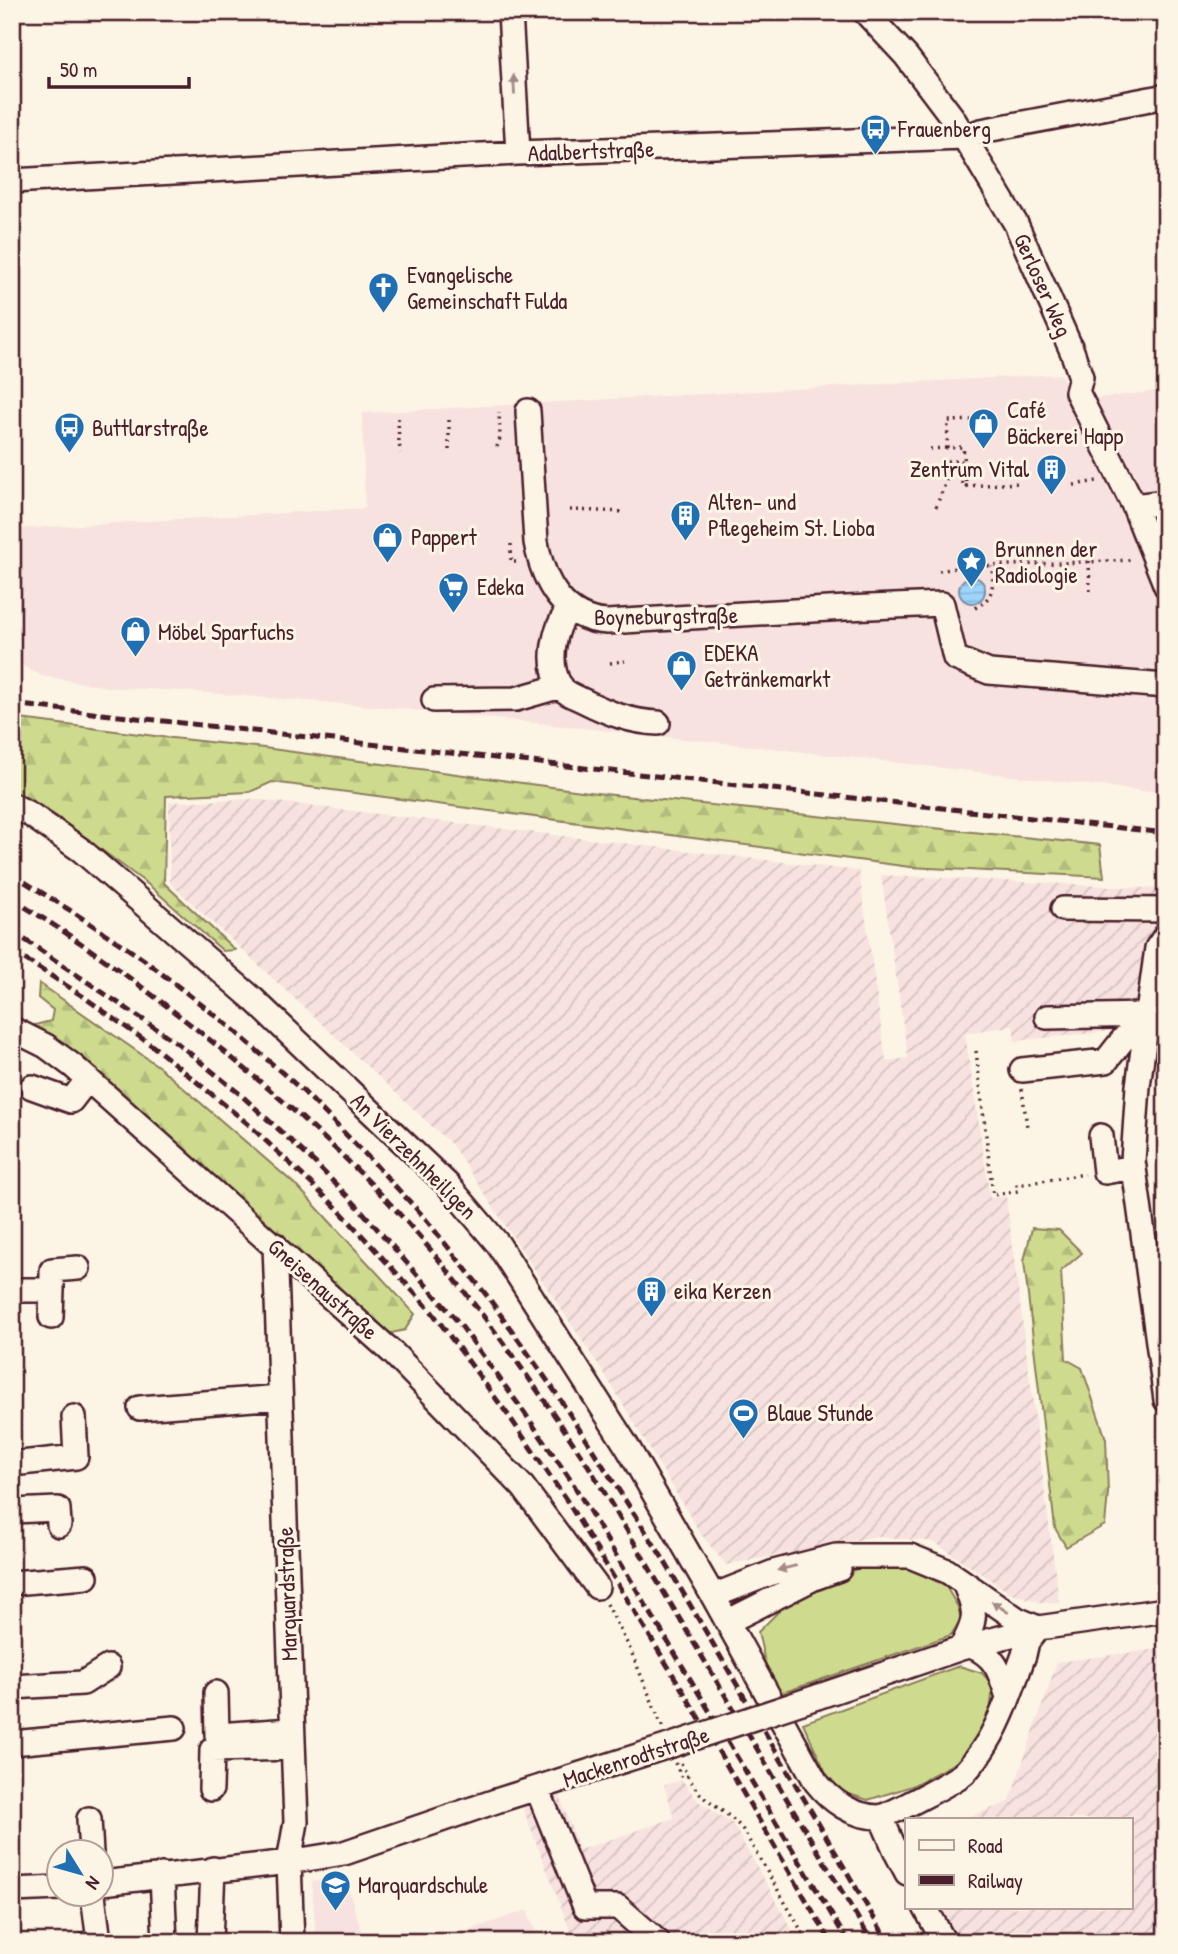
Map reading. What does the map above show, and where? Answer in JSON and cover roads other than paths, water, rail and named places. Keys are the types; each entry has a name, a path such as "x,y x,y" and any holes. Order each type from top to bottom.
{"street":[{"path":"510,12 517,153"},
{"name":"Gerloser Weg","path":"866,12 906,56 952,117 1016,224 1072,351 1081,377 1077,392 1134,506 1166,586"},
{"name":"Adalbertstraße","path":"12,181 517,153 964,136 1166,96"},
{"name":"Boyneburgstraße","path":"527,411 538,557 552,589 569,609 588,620 607,622 942,604 939,635 955,658 989,672 1166,686"},
{"path":"1134,506 1166,502"},
{"path":"569,609 559,624 554,644 555,667 561,686 567,693 603,711 626,719 658,723"},
{"path":"434,700 516,699 561,686"},
{"name":"An Vierzehnheiligen","path":"12,805 81,850 120,883 253,999 449,1185 498,1244 628,1448 816,1782 827,1796 839,1805 861,1814 881,1817"},
{"path":"1063,909 1166,910"},
{"path":"1166,935 1157,948 1138,1086 1134,1167 1166,1400"},
{"path":"1047,1017 1147,1024"},
{"path":"1022,1070 1106,1061 1125,1037 1147,1024"},
{"name":"Gneisenaustraße","path":"12,1029 46,1046 88,1079 393,1353 523,1487 597,1587"},
{"path":"32,1087 71,1101 88,1079"},
{"path":"1101,1136 1105,1172 1134,1167"},
{"name":"Marquardstraße","path":"275,1245 293,1739 294,1831 289,1862 292,1942"},
{"path":"51,1318 52,1270 78,1268"},
{"path":"12,1290 52,1290"},
{"path":"140,1408 280,1397"},
{"path":"12,1464 76,1457 74,1417"},
{"path":"12,1511 58,1509 59,1525"},
{"path":"713,1595 774,1572 836,1556 910,1556 947,1571 1017,1619 1038,1628 1027,1642 1008,1697 982,1751 963,1774 881,1817 905,1869"},
{"path":"727,1622 814,1578 879,1556"},
{"path":"12,1583 86,1577"},
{"path":"964,1583 974,1605 974,1620 966,1647 982,1650 998,1667 1008,1697"},
{"name":"Mackenrodtstraße","path":"116,1881 289,1862 344,1853 537,1788 672,1750 966,1647 1038,1628 1166,1610"},
{"path":"12,1687 83,1683 107,1667"},
{"path":"216,1693 217,1735 293,1739"},
{"path":"12,1743 174,1728"},
{"path":"211,1788 212,1750 293,1739"},
{"path":"537,1788 584,1907 618,1907 658,1942"},
{"path":"89,1819 90,1839"},
{"path":"210,1942 213,1869"},
{"path":"162,1875 165,1942"},
{"path":"12,1891 46,1889"},
{"path":"91,1942 99,1941 95,1909"},
{"path":"926,1909 944,1942"}],"water":[{"name":"Brunnen der Radiologie","path":"972,577 981,581 985,590 981,599 972,603 963,599 959,590 963,581"}],"railway":[{"path":"12,704 1166,833"},
{"path":"12,874 143,959 230,1027 303,1091 423,1216 488,1297 554,1390 662,1557 888,1942"},
{"path":"12,899 91,950 215,1044 321,1136 372,1184 419,1236 509,1350 591,1470 872,1942"},
{"path":"12,931 176,1042 240,1094 314,1162 360,1209 459,1323 572,1482 848,1942"},
{"path":"12,951 81,995 154,1047 247,1123 337,1208 432,1312 567,1501 831,1942"}],"place":[{"name":"Frauenberg","path":"875,156"},
{"name":"Evangelische Gemeinschaft Fulda","path":"384,315"},
{"name":"Café Bäckerei Happ","path":"984,450"},
{"name":"Buttlarstraße","path":"69,455"},
{"name":"Zentrum Vital","path":"1052,496"},
{"name":"Alten- und Pflegeheim St. Lioba","path":"685,542"},
{"name":"Pappert","path":"388,564"},
{"name":"Brunnen der Radiologie","path":"972,589"},
{"name":"Edeka","path":"454,614"},
{"name":"Möbel Sparfuchs","path":"135,659"},
{"name":"EDEKA Getränkemarkt","path":"681,693"},
{"name":"eika Kerzen","path":"651,1318"},
{"name":"Blaue Stunde","path":"744,1440"},
{"name":"Marquardschule","path":"335,1912"}]}
